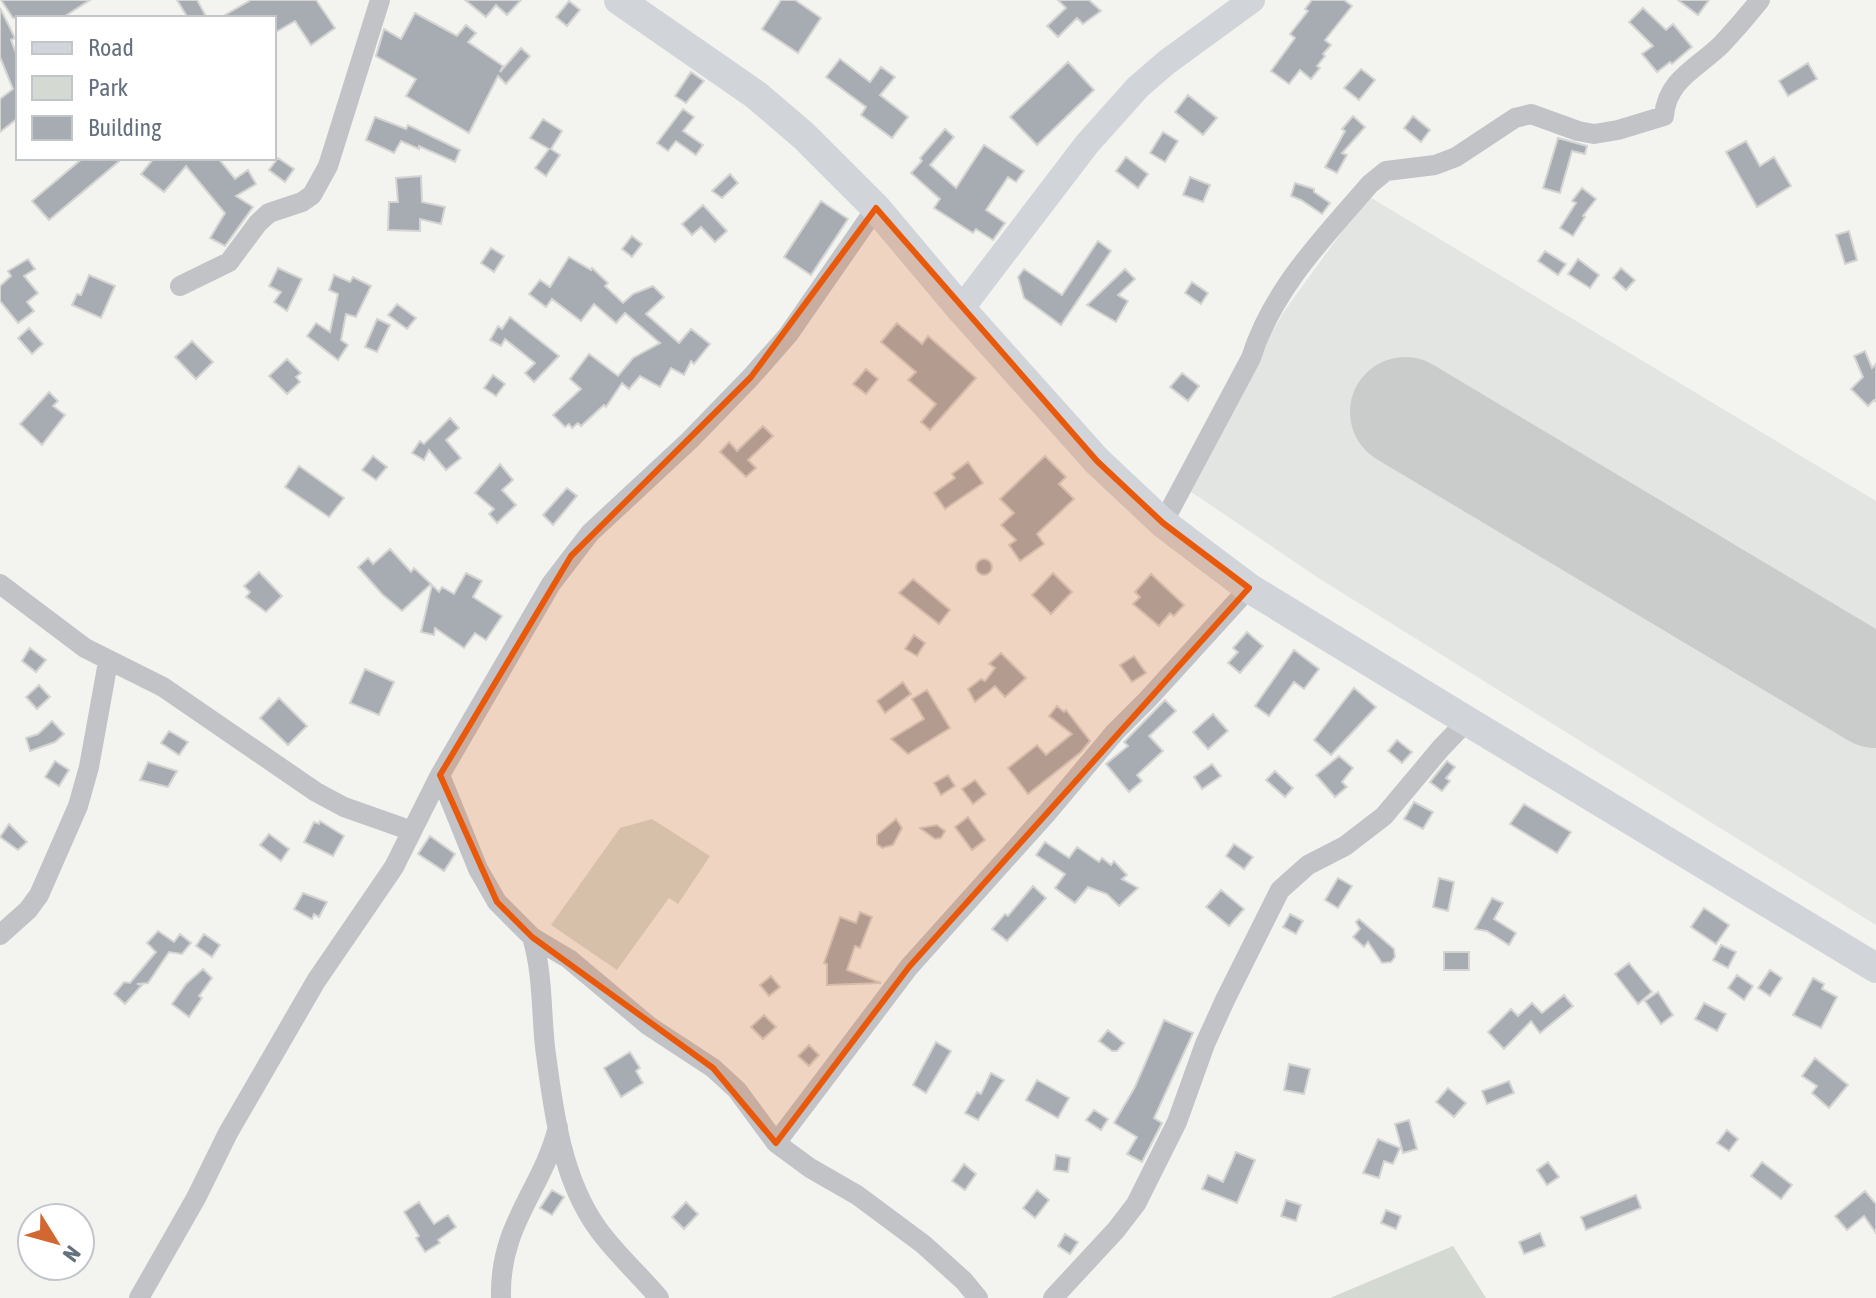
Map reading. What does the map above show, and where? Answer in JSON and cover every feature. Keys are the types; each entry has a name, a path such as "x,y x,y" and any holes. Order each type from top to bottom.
{"main road":[{"path":"619,0 756,95 804,136 876,208 961,309 1097,461 1163,523 1249,588 1876,968"}],"street":[{"path":"180,286 229,262 269,213 302,202 312,195 328,166 380,0"},
{"path":"961,309 1087,144 1138,87 1252,0"},
{"path":"1163,523 1251,358 1259,332 1276,301 1370,184 1386,171 1435,165 1456,157 1515,118 1531,114 1594,134 1664,116 1672,88 1721,45 1760,0"},
{"path":"139,1298 196,1198 228,1133 316,981 394,867 440,775 515,643 571,556 590,533 690,440 788,335 876,208"},
{"path":"0,584 85,648 163,687 316,792 344,807 412,831"},
{"path":"776,1143 909,967 1115,732 1249,588"},
{"path":"0,935 28,910 39,895 78,806 89,767 108,662"},
{"path":"1053,1298 1136,1204 1177,1122 1205,1044 1225,1000 1280,890 1308,865 1345,846 1384,816 1467,721"},
{"path":"440,775 478,869 497,902 532,937 569,959 649,1026 713,1068 737,1090 776,1143 810,1168 857,1195 923,1244 978,1298"},
{"path":"532,937 539,959 543,1030 558,1127 571,1175 597,1227 659,1298"},
{"path":"501,1298 501,1270 511,1234 546,1162 558,1127"}],"highlighted area":[{"path":"876,208 1097,461 1163,523 1249,588 909,967 776,1143 713,1068 532,937 497,902 440,775 571,556 751,377"}],"shaded area":[{"path":"1368,196 1876,501 1876,925 1320,579 1184,487 1285,310"}],"green space":[{"path":"652,819 710,856 678,904 669,898 617,970 551,925 620,828"},
{"path":"1453,1246 1486,1298 1330,1298"}],"building":[{"path":"1,0 90,0 65,16 13,18"},
{"path":"177,0 197,0 206,16 187,16"},
{"path":"251,0 316,0 335,28 311,45 295,21 276,32 276,16 223,16"},
{"path":"465,0 521,0 507,15 496,5 486,17"},
{"path":"781,0 795,0 821,18 798,53 762,29"},
{"path":"1058,0 1089,0 1101,11 1083,24 1077,18 1058,37 1047,26 1066,8"},
{"path":"1312,0 1344,0 1352,6 1325,40 1331,45 1317,66 1320,68 1311,79 1300,70 1289,84 1271,71 1295,38 1290,34 1308,11 1305,9"},
{"path":"1678,0 1709,0 1698,15"},
{"path":"569,1 580,10 567,26 556,17"},
{"path":"0,8 15,38 11,40 16,53 16,120 0,132 0,99 13,89 0,57"},
{"path":"1643,8 1666,30 1673,24 1692,47 1657,72 1642,54 1653,46 1629,22"},
{"path":"415,13 457,36 466,25 476,33 468,42 503,66 500,72 521,48 530,56 506,84 498,76 469,133 406,96 416,79 376,56 384,29 401,39"},
{"path":"840,59 870,82 881,67 895,77 880,95 908,117 892,138 861,115 866,107 826,77"},
{"path":"1068,62 1094,90 1037,145 1010,117"},
{"path":"1808,63 1817,79 1788,96 1779,81"},
{"path":"1361,69 1375,80 1359,100 1344,88"},
{"path":"691,72 704,81 686,103 675,96"},
{"path":"1188,95 1217,118 1203,135 1175,112"},
{"path":"683,109 694,117 683,131 703,145 696,155 676,141 668,151 657,143"},
{"path":"1353,116 1365,127 1342,153 1347,155 1337,173 1325,167 1345,131 1342,129"},
{"path":"1413,116 1430,130 1421,142 1404,128"},
{"path":"375,117 406,129 408,125 460,150 455,162 401,141 394,153 366,140"},
{"path":"543,119 562,131 551,149 560,155 546,176 535,168 549,149 530,138"},
{"path":"945,129 954,137 930,165 956,188 984,145 1024,171 1016,182 1008,177 986,210 1005,223 993,240 976,229 973,233 934,208 940,199 911,173"},
{"path":"1163,132 1178,141 1165,162 1150,153"},
{"path":"1558,138 1587,146 1585,154 1572,151 1560,193 1543,188"},
{"path":"1746,141 1760,166 1774,157 1791,186 1757,207 1726,152"},
{"path":"1126,157 1148,174 1138,188 1116,171"},
{"path":"278,158 294,169 285,182 269,170"},
{"path":"81,160 121,160 49,220 32,201"},
{"path":"152,160 220,160 235,179 248,170 256,184 236,196 253,207 225,246 210,238 225,213 186,166 164,192 141,174"},
{"path":"730,174 738,183 722,198 712,191"},
{"path":"421,176 422,202 445,207 441,224 420,219 420,231 388,230 389,202 398,202 396,178"},
{"path":"1190,177 1210,185 1203,202 1183,195"},
{"path":"1295,183 1314,189 1330,203 1322,214 1291,196"},
{"path":"1582,188 1596,199 1573,236 1560,228 1576,203 1572,201"},
{"path":"821,201 848,219 811,275 784,257"},
{"path":"703,205 727,231 715,242 701,227 692,235 682,224"},
{"path":"1849,231 1857,260 1845,264 1836,235"},
{"path":"632,236 642,244 632,257 622,249"},
{"path":"1098,241 1111,251 1061,325 1024,298 1018,277 1024,269 1062,295"},
{"path":"491,248 504,256 494,272 481,263"},
{"path":"1545,251 1566,264 1558,275 1538,261"},
{"path":"569,257 592,268 623,303 633,294 653,286 664,297 646,314 679,343 691,329 710,344 694,364 691,361 684,375 671,368 660,387 640,376 629,389 622,383 606,407 604,405 581,426 578,423 572,428 569,424 565,427 553,415 581,389 570,379 589,354 618,376 633,358 660,343 625,313 616,323 594,304 581,321 552,299 546,307 529,294 540,280 550,287"},
{"path":"28,259 35,269 24,276 38,293 27,302 34,311 18,323 0,301 0,286 11,276 8,271"},
{"path":"1578,259 1599,275 1590,288 1568,274"},
{"path":"278,268 302,279 287,311 274,302 281,292 269,286"},
{"path":"1621,268 1635,280 1626,290 1613,278"},
{"path":"1125,269 1135,279 1118,295 1128,301 1116,322 1087,305"},
{"path":"89,275 115,286 101,318 72,305 77,294 81,295"},
{"path":"334,275 350,282 353,277 371,286 356,317 346,314 341,340 348,345 338,360 307,336 316,323 330,332 338,294 329,290"},
{"path":"1192,282 1208,293 1201,304 1185,293"},
{"path":"397,304 416,318 407,329 388,315"},
{"path":"510,317 559,356 534,382 525,373 535,363 505,339 501,346 490,340 498,326 502,329"},
{"path":"377,319 390,325 377,352 365,347"},
{"path":"897,323 922,344 928,336 976,378 930,430 921,422 936,404 908,380 916,372 881,342"},
{"path":"29,328 43,344 32,354 18,338"},
{"path":"192,341 213,362 196,379 175,357"},
{"path":"1865,351 1872,368 1876,364 1876,402 1874,400 1868,406 1851,389 1863,377 1854,356"},
{"path":"287,359 301,373 296,377 300,382 287,394 269,376"},
{"path":"866,369 878,379 866,394 853,384"},
{"path":"1182,373 1199,386 1188,401 1170,387"},
{"path":"493,375 505,384 496,396 484,388"},
{"path":"49,392 58,401 53,406 65,415 42,445 20,424"},
{"path":"450,418 459,428 446,440 461,458 446,470 429,450 424,460 412,453 420,441 424,444"},
{"path":"763,426 773,436 748,460 756,468 746,477 720,452 729,442 737,451"},
{"path":"373,456 387,467 376,480 362,470"},
{"path":"1045,456 1066,477 1059,484 1074,499 1037,534 1044,544 1020,561 1009,545 1016,540 1001,525 1014,513 1000,499"},
{"path":"968,462 983,483 945,509 934,493 955,478 952,474"},
{"path":"500,464 513,480 502,490 516,505 497,523 489,514 494,509 475,493"},
{"path":"299,466 344,498 329,517 285,487"},
{"path":"567,488 577,496 553,525 543,515"},
{"path":"390,549 411,572 414,568 431,584 402,611 358,567 368,558 373,564"},
{"path":"984,559 990,561 990,573 984,575 978,573 976,567 978,561"},
{"path":"259,572 282,596 266,612 246,597 250,592 244,586"},
{"path":"466,573 482,581 473,597 502,616 486,640 475,633 464,648 435,628 434,635 421,632 432,585 439,592 442,587 454,594"},
{"path":"1053,573 1072,592 1051,614 1032,595"},
{"path":"1151,574 1184,605 1174,616 1170,613 1159,626 1133,604 1140,597 1135,592"},
{"path":"913,579 950,610 939,624 899,593"},
{"path":"1247,632 1263,646 1240,673 1228,663 1238,652 1233,648"},
{"path":"914,635 925,643 917,656 905,649"},
{"path":"30,648 46,660 36,672 22,661"},
{"path":"1294,650 1319,669 1304,689 1294,682 1269,716 1255,706"},
{"path":"1001,653 1026,678 1005,697 995,686 975,702 968,689 981,679 985,681 995,668 989,664"},
{"path":"1134,656 1146,673 1132,682 1120,665"},
{"path":"365,669 394,682 379,715 350,703"},
{"path":"903,682 911,694 885,713 877,701"},
{"path":"39,685 50,697 37,709 26,697"},
{"path":"1354,688 1376,707 1331,755 1314,740"},
{"path":"927,690 950,728 908,754 891,739 924,719 912,699"},
{"path":"279,698 307,726 288,745 260,718"},
{"path":"1165,700 1176,711 1149,736 1163,751 1137,775 1142,781 1129,792 1106,764 1128,746 1124,742"},
{"path":"1057,706 1064,712 1066,710 1090,741 1081,752 1028,794 1008,768 1037,745 1046,755 1072,734 1049,716"},
{"path":"1213,714 1228,731 1208,749 1193,732"},
{"path":"52,721 64,734 55,742 30,751 26,738 38,734"},
{"path":"169,731 188,742 179,755 161,743"},
{"path":"1397,740 1412,752 1402,763 1388,751"},
{"path":"1339,756 1353,768 1342,782 1347,787 1335,797 1316,775"},
{"path":"55,761 69,770 59,786 45,777"},
{"path":"1447,761 1455,767 1446,778 1450,781 1442,791 1430,782"},
{"path":"148,762 177,771 168,787 140,780"},
{"path":"1212,764 1221,776 1202,789 1194,777"},
{"path":"1275,771 1293,788 1285,797 1266,780"},
{"path":"948,775 955,786 941,795 934,783"},
{"path":"975,780 986,794 973,804 962,789"},
{"path":"1414,802 1433,812 1423,829 1404,819"},
{"path":"1524,804 1571,832 1557,853 1510,824"},
{"path":"968,817 985,840 972,850 955,827"},
{"path":"896,819 902,828 893,845 882,848 877,844 877,835"},
{"path":"320,821 344,836 333,856 304,842 314,822 319,824"},
{"path":"9,824 27,842 18,850 0,837"},
{"path":"937,825 945,831 941,838 935,839 920,828"},
{"path":"269,834 289,849 281,861 260,845"},
{"path":"430,836 455,854 444,871 418,854"},
{"path":"1045,842 1069,858 1077,847 1099,862 1102,858 1111,865 1114,861 1127,875 1122,879 1138,888 1119,906 1107,894 1088,887 1075,903 1055,888 1065,874 1036,855"},
{"path":"1234,844 1253,857 1244,869 1226,856"},
{"path":"1338,878 1352,886 1338,908 1325,900"},
{"path":"1439,878 1454,882 1448,911 1433,907"},
{"path":"1033,886 1046,898 1007,941 992,929 1005,914 1008,916"},
{"path":"1221,890 1244,909 1229,926 1206,907"},
{"path":"303,893 327,902 319,917 314,914 312,919 294,909"},
{"path":"1492,898 1503,903 1494,919 1516,933 1509,945 1487,931 1475,929"},
{"path":"1704,908 1729,925 1716,944 1691,927"},
{"path":"860,912 872,917 860,948 855,946 847,970 881,983 827,985 827,964 824,963 840,917 856,923"},
{"path":"1290,914 1303,921 1296,934 1283,927"},
{"path":"1359,919 1394,949 1395,957 1391,962 1382,963 1368,942 1364,947 1353,937 1360,929 1356,922"},
{"path":"158,931 174,942 180,934 191,943 182,954 169,952 148,983 137,984 142,985 125,1004 114,994 124,982 130,983 156,952 147,943"},
{"path":"204,934 220,945 212,957 196,946"},
{"path":"1721,945 1736,952 1728,968 1713,960"},
{"path":"1444,952 1469,952 1469,970 1444,970"},
{"path":"1629,963 1652,992 1638,1004 1615,974"},
{"path":"203,969 212,978 189,1017 172,1004 186,984"},
{"path":"1770,970 1782,978 1770,996 1758,988"},
{"path":"1737,975 1753,986 1744,1000 1728,988"},
{"path":"771,976 780,987 769,996 760,985"},
{"path":"1813,978 1824,984 1822,989 1837,997 1821,1028 1793,1015"},
{"path":"1658,992 1673,1015 1661,1024 1645,1001"},
{"path":"1564,995 1573,1006 1540,1033 1531,1021 1504,1049 1488,1032 1511,1009 1518,1016 1532,1003 1542,1013"},
{"path":"1704,1003 1726,1014 1717,1031 1695,1019"},
{"path":"764,1015 776,1027 763,1039 751,1027"},
{"path":"1164,1020 1193,1033 1154,1118 1162,1123 1142,1162 1127,1154 1137,1137 1114,1123 1135,1087"},
{"path":"1108,1030 1124,1043 1117,1051 1112,1051 1099,1041"},
{"path":"936,1042 951,1051 926,1093 913,1085"},
{"path":"809,1045 819,1055 809,1066 798,1056"},
{"path":"630,1052 640,1068 636,1071 643,1083 621,1097 604,1068"},
{"path":"1815,1058 1848,1085 1829,1108 1812,1093 1817,1086 1802,1076"},
{"path":"1289,1064 1310,1069 1304,1094 1284,1090"},
{"path":"991,1073 1004,1080 978,1120 965,1113 977,1092 981,1094"},
{"path":"1037,1080 1069,1098 1058,1118 1026,1100"},
{"path":"1509,1081 1514,1093 1487,1104 1482,1091"},
{"path":"1448,1088 1466,1103 1454,1117 1436,1102"},
{"path":"1094,1110 1108,1119 1101,1130 1086,1120"},
{"path":"1409,1120 1417,1149 1403,1153 1395,1124"},
{"path":"1727,1130 1738,1139 1729,1151 1717,1143"},
{"path":"1378,1139 1400,1148 1393,1164 1384,1161 1379,1178 1363,1173"},
{"path":"1236,1152 1255,1160 1237,1203 1202,1189 1208,1175 1223,1182"},
{"path":"1056,1155 1070,1158 1068,1172 1054,1170"},
{"path":"1548,1162 1559,1177 1547,1185 1537,1170"},
{"path":"1762,1162 1792,1185 1781,1199 1751,1176"},
{"path":"964,1164 976,1174 965,1190 952,1181"},
{"path":"552,1190 564,1197 552,1215 540,1208"},
{"path":"1037,1190 1049,1200 1035,1218 1023,1208"},
{"path":"1865,1191 1876,1204 1876,1233 1864,1216 1847,1230 1835,1216"},
{"path":"1636,1195 1641,1208 1586,1230 1581,1217"},
{"path":"1286,1200 1301,1205 1296,1221 1281,1216"},
{"path":"419,1202 434,1224 448,1215 456,1227 438,1240 440,1243 425,1252 404,1212"},
{"path":"686,1202 698,1214 684,1229 672,1217"},
{"path":"1386,1210 1401,1216 1396,1229 1381,1223"},
{"path":"1540,1233 1545,1246 1524,1254 1519,1242"},
{"path":"1065,1234 1078,1242 1070,1254 1058,1246"}],"runway":[{"path":"1405,412 1876,693"}]}
